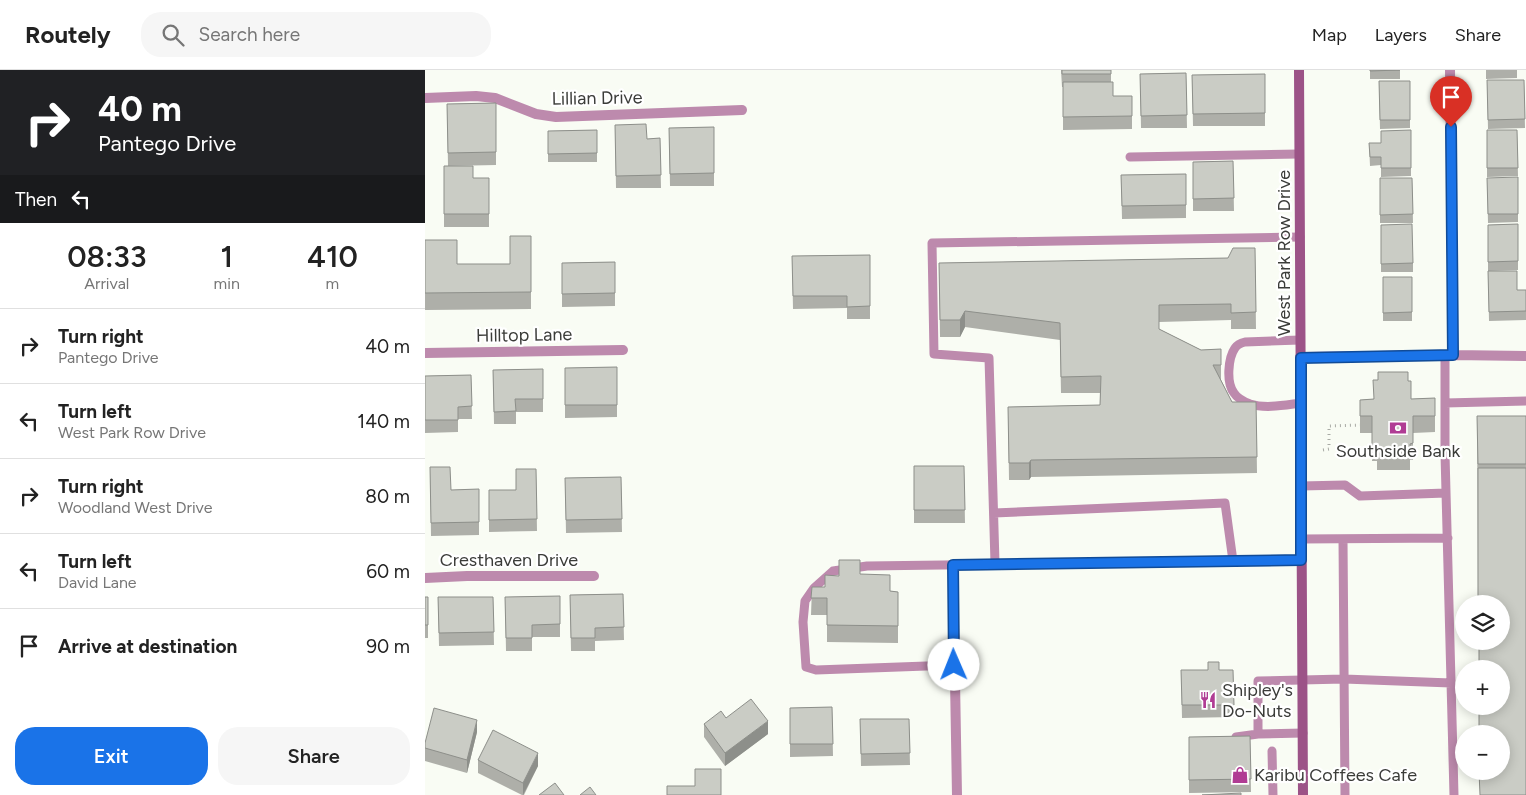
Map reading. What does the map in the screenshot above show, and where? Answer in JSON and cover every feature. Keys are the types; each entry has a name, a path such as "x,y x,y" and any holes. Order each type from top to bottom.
{"main road":[{"name":"West Park Row Drive","path":"1299,70 1303,795"}],"street":[{"path":"1449,355 1450,70"},
{"name":"Lillian Drive","path":"425,98 476,96 495,98 536,114 556,117 742,110"},
{"name":"Hilltop Lane","path":"425,353 623,350"},
{"path":"1301,358 1449,355 1526,356"},
{"path":"953,565 957,795"},
{"name":"Cresthaven Drive","path":"425,578 467,576 594,576"}],"lane":[{"path":"1130,157 1299,154"},
{"path":"995,563 989,358 934,354 932,243 1300,237"},
{"path":"1301,340 1245,342 1234,349 1230,362 1230,380 1233,392 1250,404 1269,406 1301,403"},
{"path":"1449,355 1445,404 1446,493 1454,795"},
{"path":"1445,404 1526,401"},
{"path":"1301,486 1345,485 1360,496 1446,493"},
{"path":"994,513 1225,503 1233,561"},
{"path":"1301,539 1448,538"},
{"path":"1343,539 1345,795"},
{"path":"954,665 816,670 806,667 803,622 805,601 813,588 833,571 867,566 1301,560"},
{"path":"1258,734 1258,681 1344,679 1451,684"},
{"path":"1226,737 1303,733"},
{"path":"1272,751 1273,795"}],"path":[{"path":"1323,450 1329,449 1329,426 1360,425"}],"building":[{"path":"1062,70 1111,70 1111,74 1062,74"},
{"path":"1186,73 1187,115 1141,116 1140,74"},
{"path":"1265,74 1265,113 1193,114 1192,75"},
{"path":"1487,80 1524,80 1525,119 1488,120"},
{"path":"1379,81 1410,81 1410,120 1380,120"},
{"path":"1063,82 1113,82 1113,96 1132,96 1132,116 1063,117"},
{"path":"496,103 496,152 448,153 447,104"},
{"path":"646,124 647,139 660,138 661,175 616,176 615,125"},
{"path":"714,127 714,173 670,174 669,128"},
{"path":"597,130 597,153 548,154 548,131"},
{"path":"1411,130 1411,168 1381,168 1381,157 1370,157 1369,143 1381,143 1381,131"},
{"path":"1487,130 1517,130 1518,168 1487,168"},
{"path":"1233,161 1234,198 1193,199 1193,162"},
{"path":"444,166 473,166 473,178 489,178 489,214 444,214"},
{"path":"1186,174 1186,205 1122,206 1121,175"},
{"path":"1518,177 1518,214 1488,214 1487,178"},
{"path":"1380,178 1412,178 1413,214 1380,215"},
{"path":"1412,224 1413,263 1381,264 1381,225"},
{"path":"1518,224 1518,261 1488,262 1488,225"},
{"path":"510,236 531,236 531,292 425,293 425,240 457,240 457,264 510,264"},
{"path":"1233,248 1255,248 1256,312 1231,313 1231,304 1159,305 1159,329 1201,350 1221,349 1221,365 1213,365 1232,402 1256,402 1257,457 1031,460 1029,463 1009,463 1008,407 1100,405 1101,376 1061,377 1060,323 965,311 960,320 940,320 939,263 1228,258"},
{"path":"870,255 870,306 847,307 847,296 793,296 792,256"},
{"path":"615,262 615,293 562,294 562,263"},
{"path":"1488,271 1517,271 1517,290 1526,290 1526,311 1489,312"},
{"path":"1383,277 1412,277 1412,312 1383,313"},
{"path":"617,367 617,405 565,405 565,368"},
{"path":"543,369 543,399 515,399 516,411 494,412 493,370"},
{"name":"Southside Bank","path":"1378,372 1408,372 1408,381 1411,381 1411,399 1435,398 1435,416 1413,416 1413,443 1410,444 1410,453 1377,454 1377,445 1372,445 1372,416 1360,416 1360,400 1374,399 1373,380 1378,380"},
{"path":"471,375 472,406 458,407 458,420 425,420 425,376"},
{"path":"1477,416 1526,416 1526,464 1478,464"},
{"path":"914,466 964,466 965,510 914,510"},
{"path":"430,467 450,467 451,490 479,489 479,522 431,523"},
{"path":"1478,468 1526,468 1526,795 1480,795 1479,780 1510,780 1510,725 1479,725 1479,715 1510,715 1510,660 1479,660 1479,650 1510,650 1510,595 1478,595"},
{"path":"516,469 536,469 537,519 489,520 489,490 516,490"},
{"path":"621,477 622,519 566,520 565,478"},
{"path":"839,560 860,560 860,574 890,575 890,591 898,592 898,626 827,625 827,598 811,598 812,587 825,587 825,575 839,576"},
{"path":"623,594 624,627 595,628 595,638 571,638 570,595"},
{"path":"560,596 560,624 532,625 532,638 506,638 505,597"},
{"path":"425,597 428,597 428,625 425,625"},
{"path":"438,597 493,597 494,632 439,633"},
{"name":"Shipley's Do-Nuts","path":"1208,662 1219,662 1219,670 1233,670 1234,705 1182,705 1181,670 1208,670"},
{"path":"751,699 768,721 725,753 704,724 721,711 726,718"},
{"path":"832,707 833,744 790,744 790,708"},
{"path":"434,708 477,720 467,760 425,748"},
{"path":"860,719 909,719 910,753 861,754"},
{"path":"493,730 538,753 523,783 478,760"},
{"path":"1250,736 1251,779 1189,780 1189,737"},
{"path":"695,769 721,769 721,795 667,795 667,786 695,786"},
{"path":"555,783 564,795 539,795"},
{"path":"590,787 596,795 580,795"},
{"path":"1241,793 1241,795 1202,795"}],"place":[{"name":"Southside Bank","path":"1398,428"},
{"name":"Shipley's Do-Nuts","path":"1208,700"},
{"name":"Karibu Coffees Cafe","path":"1240,775"}],"route":[{"path":"954,665 953,565 1301,560 1301,358 1453,355 1451,127"}]}
